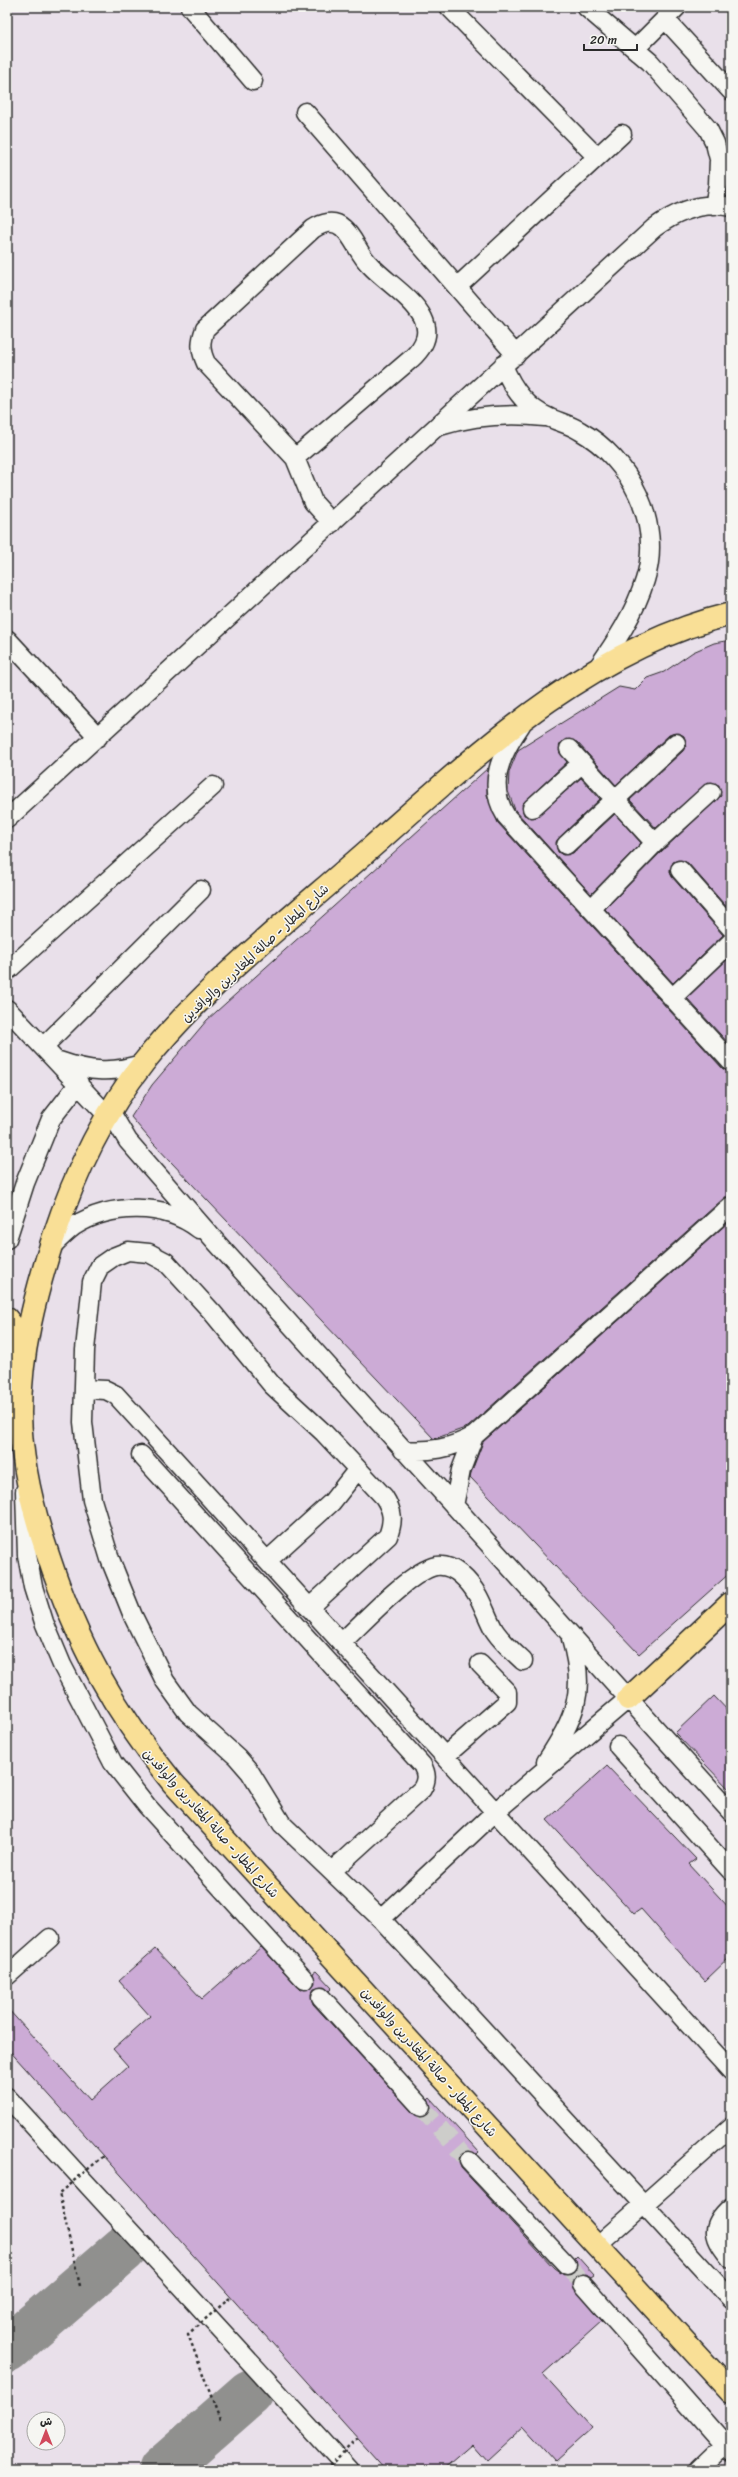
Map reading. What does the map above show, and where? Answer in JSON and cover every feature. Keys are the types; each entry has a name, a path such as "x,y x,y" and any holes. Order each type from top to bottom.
{"highway":[{"name":"شارع المطار - صالة المغادرين والوافدين","path":"731,614 679,630 595,671 526,718 454,774 236,966 191,1010 144,1063 109,1113 89,1147 74,1181 34,1302 25,1348 20,1411 23,1464 32,1505 64,1602 84,1649 112,1700 143,1746 173,1783 731,2392"},
{"path":"7,1319 15,1329 22,1351 22,1384"},
{"path":"628,1700 731,1603"}],"lane":[{"path":"190,7 253,81"},
{"path":"449,7 597,158"},
{"path":"7,818 98,737 654,228 681,212 722,206 718,185 727,157 715,143 708,128 663,76 635,49 586,7"},
{"path":"635,49 671,13 731,91"},
{"path":"305,112 457,287 510,360 510,381 519,396 547,417 580,430 608,450 630,478 644,510 650,544 646,580 615,642 595,671"},
{"path":"457,287 622,134"},
{"path":"295,458 422,350 427,337 426,324 420,311 369,265 343,228 333,223 322,223 312,229 210,325 201,340 201,352 206,363 295,458 313,502 332,523"},
{"path":"436,427 463,419 491,414 519,414 547,417"},
{"path":"7,639 98,737"},
{"path":"526,718 500,760 496,785 500,806 506,816 731,1062"},
{"path":"566,845 676,743"},
{"path":"569,749 655,843"},
{"path":"532,808 582,763"},
{"path":"7,971 213,786"},
{"path":"591,909 655,843 711,792"},
{"path":"680,870 731,928"},
{"path":"44,1046 201,890"},
{"path":"672,998 731,942"},
{"path":"7,1009 109,1113 128,1141 216,1242 628,1700 731,1812"},
{"path":"57,1060 86,1070 101,1072 115,1071 144,1063"},
{"path":"7,1239 25,1183 51,1119 79,1083"},
{"path":"403,1450 441,1450 458,1445 474,1436 731,1206"},
{"path":"51,1247 74,1226 102,1213 132,1208 170,1214 191,1223 216,1242"},
{"path":"310,1608 388,1536 393,1523 392,1508 384,1497 324,1433 272,1385 212,1312 166,1262 149,1253 128,1251 113,1257 100,1266 92,1282 88,1304 83,1422 92,1500 100,1532 133,1616 165,1681 188,1713 237,1757 250,1772 282,1824 332,1870 381,1919 731,2299"},
{"path":"84,1389 106,1390 116,1395 731,2070"},
{"path":"454,1506 461,1470 474,1436"},
{"path":"141,1455 422,1765 426,1772 426,1781 422,1789 332,1870"},
{"path":"23,1464 25,1530 33,1587 44,1622 62,1665 113,1763 146,1806 305,1980"},
{"path":"267,1562 332,1502 358,1469"},
{"path":"341,1643 416,1575 437,1566 448,1567 461,1575 471,1585 494,1629 504,1643 523,1661"},
{"path":"536,1778 572,1718 579,1691 578,1662 570,1635"},
{"path":"445,1756 507,1702 507,1692 480,1664"},
{"path":"381,1919 495,1812 628,1700"},
{"path":"618,1746 731,1871"},
{"path":"7,1976 50,1938"},
{"path":"321,1997 421,2107"},
{"path":"7,2097 349,2470"},
{"path":"597,2246 731,2128"},
{"path":"469,2161 567,2265"},
{"path":"731,2207 718,2220 715,2229 720,2245 731,2259"},
{"path":"583,2284 728,2449 698,2470"}],"path":[{"path":"80,2286 60,2193 104,2156"},
{"path":"220,2420 188,2334 230,2296"},
{"path":"325,2470 358,2438"}],"shaded area":[{"path":"7,7 731,7 731,2470 7,2470"}],"building":[{"path":"731,640 731,912 688,863 678,860 673,862 670,872 672,877 723,935 673,983 605,909 662,851 721,796 719,785 708,782 656,828 630,800 683,751 686,746 684,736 679,733 669,735 616,785 577,742 566,739 562,742 559,751 567,762 522,804 524,815 535,818 581,778 600,799 559,838 556,842 558,852 563,855 573,853 615,814 641,843 591,894 515,810 508,791 509,772 518,750 619,687 635,690 647,678 664,672 693,652 714,643"},
{"path":"488,768 487,795 498,823 723,1069 731,1072 731,1196 724,1198 468,1427 434,1439 153,1143 131,1117 152,1085 207,1020"},
{"path":"731,956 731,1046 687,998"},
{"path":"731,1220 731,1572 639,1654 470,1477 483,1442"},
{"path":"714,1696 731,1714 731,1791 675,1733"},
{"path":"607,1766 696,1859 689,1864 731,1910 731,1956 705,1981 641,1909 634,1914 547,1820"},
{"path":"261,1947 301,1990 312,1987 315,1983 313,1973 316,1971 332,1988 329,1991 324,1987 314,1989 311,1994 313,2004 414,2114 423,2117 428,2114 431,2110 428,2100 430,2098 479,2152 477,2154 467,2151 462,2153 459,2158 461,2168 554,2268 564,2275 570,2275 577,2268 575,2258 577,2256 594,2275 591,2277 586,2274 576,2276 573,2286 602,2321 543,2374 592,2428 555,2461 524,2427 487,2461 472,2444 442,2470 386,2470 7,2048 7,2008 90,2100 128,2066 113,2049 150,2016 119,1981 155,1949 202,1999"}],"taxiway":[{"path":"7,2350 124,2249"},
{"path":"162,2470 250,2393"}],"tunnel":[{"path":"421,2107 469,2161"},
{"path":"567,2265 583,2284"}]}
